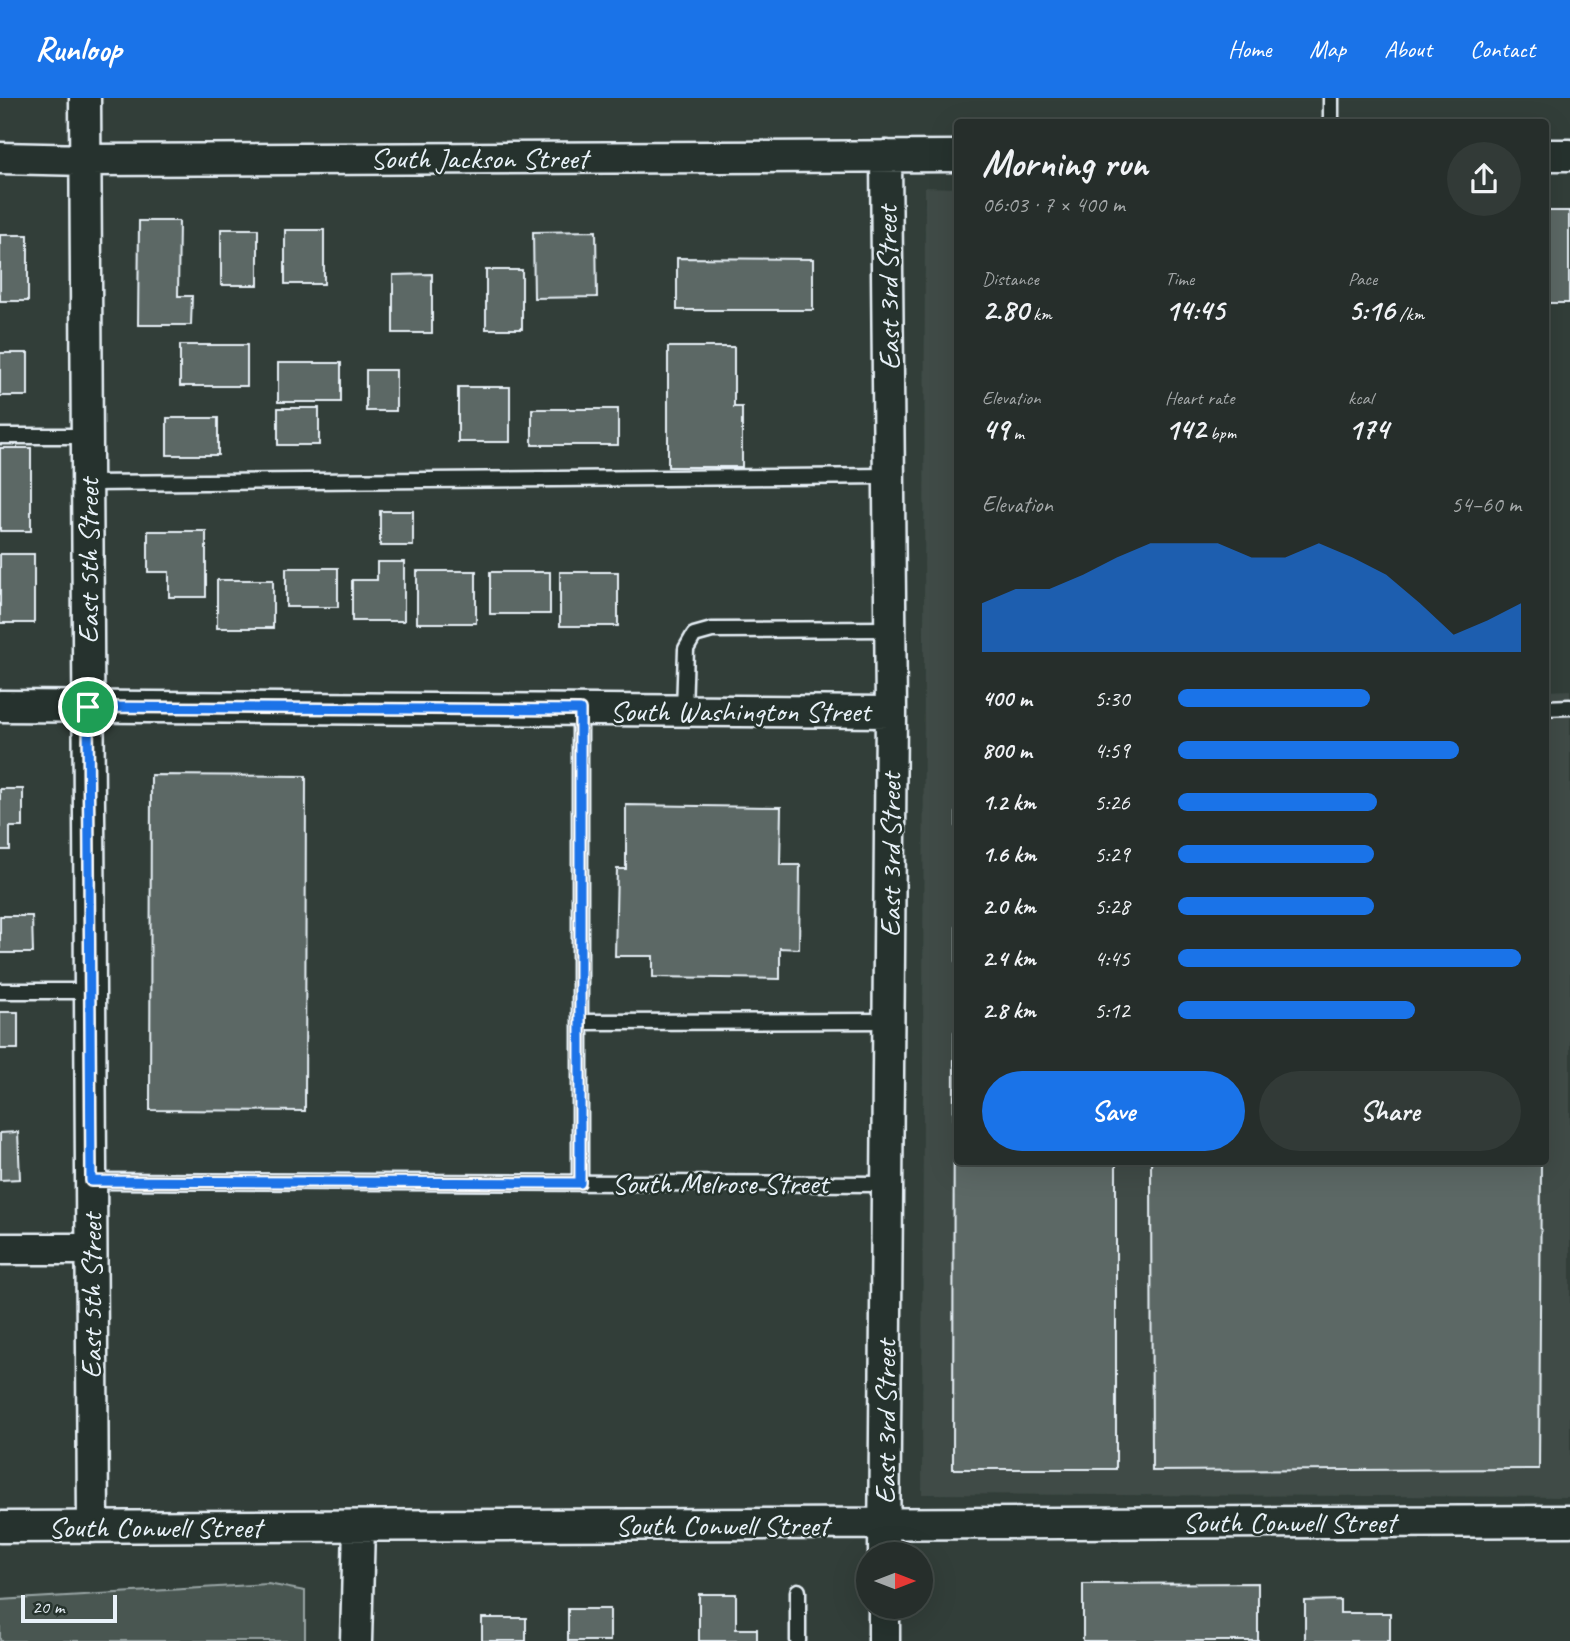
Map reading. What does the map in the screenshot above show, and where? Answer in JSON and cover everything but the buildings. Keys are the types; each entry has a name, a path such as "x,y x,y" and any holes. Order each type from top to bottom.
{"street":[{"name":"East 5th Street","path":"85,98 93,1527"},
{"path":"1549,155 1570,155"},
{"name":"East 3rd Street","path":"884,1542 891,712 886,156"},
{"name":"South Jackson Street","path":"0,158 86,160 954,156"},
{"name":"South Washington Street","path":"0,706 891,712"},
{"path":"0,1249 91,1249"},
{"name":"South Conwell Street","path":"0,1527 1570,1521"},
{"path":"356,1641 359,1526"},
{"path":"884,1619 884,1641"}],"lane":[{"path":"1331,98 1331,119"},
{"path":"0,436 87,436"},
{"path":"87,482 889,476"},
{"path":"684,711 686,649 694,635 712,630 891,629"},
{"path":"1549,708 1570,707"},
{"path":"580,710 580,1183"},
{"path":"0,991 90,991"},
{"path":"580,1022 889,1021"},
{"name":"South Melrose Street","path":"91,1181 887,1184"},
{"path":"798,1591 798,1641"}],"shaded area":[{"path":"925,187 954,188 954,1165 1549,1165 1549,691 1570,690 1570,1497 922,1494"},
{"path":"268,1584 305,1591 305,1641 0,1641 0,1600"}],"route":[{"path":"88,707 580,710 580,1183 91,1181 88,707"}]}
